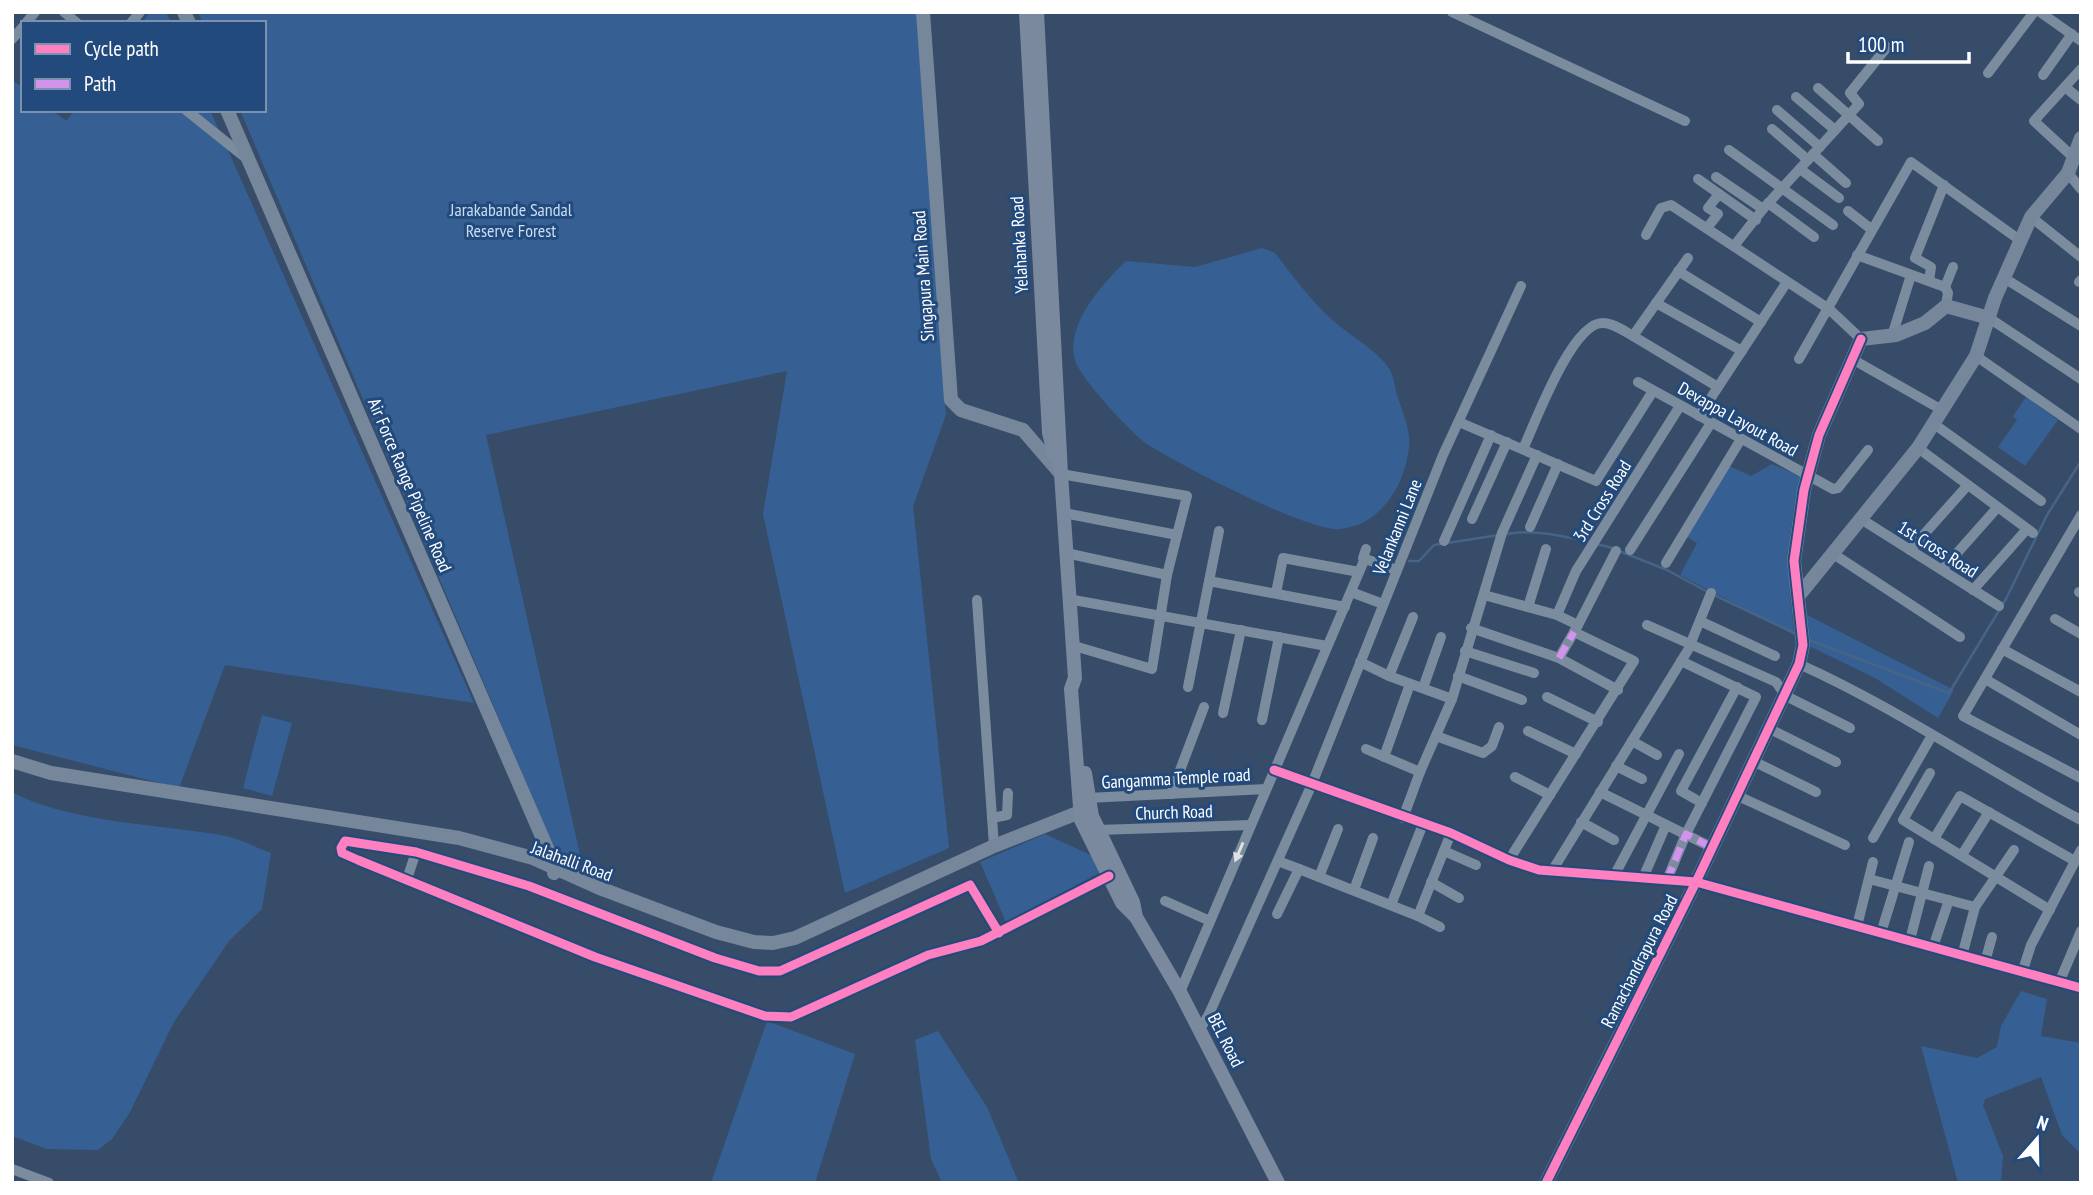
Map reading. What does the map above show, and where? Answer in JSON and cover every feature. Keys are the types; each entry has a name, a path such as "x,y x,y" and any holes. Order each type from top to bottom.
{"main road":[{"name":"Yelahanka Road","path":"1026,12 1075,678"},
{"name":"Yelahanka Road","path":"1037,12 1044,244"},
{"name":"BEL Road","path":"1075,678 1081,691 1088,814 1108,874 1122,903 1136,917 1180,992 1278,1183"},
{"name":"BEL Road","path":"1088,814 1133,902 1136,917"}],"street":[{"name":"Singapura Main Road","path":"923,12 951,400 961,410 1023,430 1061,474"},
{"path":"1452,12 1685,121"},
{"path":"1988,73 2034,12"},
{"path":"2040,12 2077,38 2043,75"},
{"path":"1734,246 1766,206 1859,104 1850,93 1888,47"},
{"path":"2073,157 2034,121 2081,69"},
{"path":"2065,87 2081,100"},
{"path":"1818,88 1878,141"},
{"path":"1797,97 1835,130"},
{"path":"1777,110 1814,154 1846,183"},
{"path":"189,112 248,159"},
{"name":"Air Force Range Pipeline Road","path":"228,112 555,872"},
{"path":"1772,129 1814,154"},
{"path":"1800,594 1918,449 1976,356 2004,278 2031,216 2068,173 2081,138"},
{"path":"1729,150 1833,225"},
{"path":"1799,359 1871,229 1912,162 2021,241"},
{"path":"1800,169 1839,198"},
{"path":"2068,173 2081,189"},
{"path":"1716,177 1814,237"},
{"path":"1699,179 1756,220"},
{"path":"1929,281 1932,268 1915,258 1944,185"},
{"path":"1707,228 1718,214 1708,208 1719,194"},
{"path":"1646,235 1661,208 1671,205 1829,309 1861,339 1892,336 1925,323 1946,306 1948,293 1945,287 1857,255"},
{"path":"1848,211 1871,229"},
{"path":"2031,216 2081,257"},
{"path":"1633,336 1688,258"},
{"path":"1945,287 1953,267"},
{"path":"1678,271 1761,322"},
{"path":"1892,336 1911,275"},
{"path":"2004,278 2081,326"},
{"path":"1699,416 1787,282"},
{"name":"Velankanni Lane","path":"1199,1031 1312,784 1396,570 1521,286"},
{"path":"1656,303 1742,351"},
{"path":"1946,306 1989,318 2081,379"},
{"path":"1523,449 1564,359 1588,329 1600,322 1633,336 1718,387"},
{"name":"Ramachandrapura Road","path":"1546,1183 1755,762 1799,664 1803,645 1800,594 1794,561 1808,475 1819,435 1861,339"},
{"path":"1976,356 2081,429"},
{"path":"1852,359 1942,410"},
{"name":"Devappa Layout Road","path":"1638,382 1836,489 1868,450"},
{"path":"1459,422 1596,481 1653,391"},
{"name":"3rd Cross Road","path":"1557,615 1576,571 1680,405"},
{"path":"1630,551 1711,423"},
{"path":"1934,424 2041,501"},
{"path":"1444,541 1491,435"},
{"path":"1666,563 1741,439"},
{"path":"1472,519 1507,442"},
{"path":"1918,449 2030,531 1973,590"},
{"path":"1403,818 1452,699 1471,628 1485,594 1502,533 1537,455"},
{"path":"1530,527 1558,464"},
{"path":"1061,474 1187,496 1167,575 1152,669 1071,645"},
{"path":"1910,550 1967,486"},
{"path":"1942,570 1997,508"},
{"path":"1064,513 1177,535"},
{"path":"2081,514 1963,716 2081,778"},
{"name":"1st Cross Road","path":"1861,519 1999,606"},
{"path":"1188,687 1219,531"},
{"path":"1366,549 1363,558 1396,570"},
{"path":"1528,607 1546,549"},
{"path":"1559,658 1616,551"},
{"path":"1066,553 1167,575"},
{"path":"1832,553 1960,637"},
{"path":"1180,992 1361,568 1283,558 1276,593"},
{"path":"1209,581 1345,607"},
{"path":"1352,592 1382,604"},
{"path":"1552,871 1681,661 1711,593"},
{"path":"1485,594 1557,615 1576,629 1633,659 1633,664 1618,690 1509,860"},
{"path":"1068,599 1327,646"},
{"path":"977,600 995,846"},
{"path":"1390,676 1413,617"},
{"path":"2055,619 2081,634"},
{"path":"1700,621 1776,656"},
{"path":"1647,625 1776,682 1786,696 1850,728"},
{"path":"1471,628 1559,658 1618,690"},
{"path":"1223,713 1241,630"},
{"path":"1262,720 1279,637"},
{"path":"1423,688 1441,637"},
{"path":"2002,649 2081,692"},
{"path":"1465,651 1534,673"},
{"path":"1667,880 1686,834 1756,696 1681,661"},
{"path":"1360,662 1452,699"},
{"path":"1799,664 1863,693 1931,737 2081,820"},
{"path":"1458,676 1522,700"},
{"path":"1984,679 2081,734"},
{"path":"1384,757 1410,684"},
{"path":"1702,803 1681,791 1737,687"},
{"path":"1547,697 1598,722"},
{"path":"1171,794 1204,707"},
{"path":"1436,736 1483,753 1492,746 1499,727"},
{"path":"1770,729 1836,762"},
{"path":"1528,731 1576,754"},
{"path":"1873,838 1905,777 1931,737"},
{"path":"1632,741 1657,755"},
{"path":"1366,749 1420,772"},
{"path":"1614,876 1679,754"},
{"path":"12,761 32,769 97,784"},
{"path":"1755,762 1816,793"},
{"path":"1616,766 1642,779"},
{"path":"1274,770 1451,833 1509,860 1552,871 1696,882 2081,988"},
{"name":"Jalahalli Road","path":"12,771 42,781 97,784 411,836 495,854 555,872 716,932 754,942 773,943 795,938 850,914 995,846 1088,814"},
{"path":"1930,773 1903,820 2050,910"},
{"path":"1515,777 1550,795"},
{"name":"Gangamma Temple road","path":"1088,814 1171,794 1266,789"},
{"path":"1600,792 1713,848"},
{"path":"992,818 1007,815 1009,793"},
{"path":"1738,796 1845,845"},
{"path":"1934,839 1960,796 2075,861"},
{"path":"1962,855 1989,812"},
{"name":"Jalahalli Road","path":"555,872 713,934 753,946 775,947 834,930 1008,847 1088,814"},
{"name":"Church Road","path":"1088,814 1251,825"},
{"path":"1581,822 1614,840"},
{"path":"1391,905 1423,824"},
{"path":"1643,878 1666,825"},
{"path":"1319,877 1338,829"},
{"path":"1418,916 1451,833"},
{"path":"1354,890 1373,838"},
{"path":"995,933 970,884 780,971 759,971 715,958 529,886 416,852 345,841 342,844 342,853 595,957 765,1016 791,1017 928,955 995,933 1108,874"},
{"path":"1881,933 1909,842"},
{"path":"1444,850 1476,865"},
{"path":"1962,956 1975,907 2014,850"},
{"path":"2022,973 2031,945 2081,850"},
{"path":"407,879 416,852"},
{"path":"1278,861 1440,927"},
{"path":"1857,926 1873,862"},
{"path":"1910,940 1929,866"},
{"path":"1276,914 1299,869"},
{"path":"1869,879 1975,907"},
{"path":"1431,883 1459,898"},
{"path":"1933,947 1949,900"},
{"path":"1165,901 1210,920"},
{"path":"2059,983 2081,931"},
{"path":"975,938 985,933 995,933"},
{"path":"1985,962 1992,937"},
{"path":"12,1169 49,1183"}],"green space":[{"path":"150,12 166,12 170,21 143,21"},
{"name":"Jarakabande Sandal Reserve Forest","path":"198,12 917,12 946,415 913,506 949,848 845,893 763,514 787,371 486,435 583,868 559,860 241,112 266,112 266,21 202,21"},
{"path":"12,80 21,87 21,112 55,112 66,121 73,112 211,112 474,703 225,665 179,788 12,745"},
{"path":"1262,248 1275,253 1322,310 1378,356 1390,370 1409,434 1407,461 1389,500 1368,520 1355,526 1340,529 1301,520 1243,495 1163,454 1147,444 1119,418 1086,379 1075,360 1073,347 1080,319 1106,281 1126,261 1195,267"},
{"path":"2026,397 2058,420 2025,466 1998,447 2017,420 2013,416"},
{"path":"1772,464 1802,477 1793,517 1789,555 1794,634 1680,575 1697,543 1686,536 1729,466 1751,476"},
{"path":"1807,615 1954,690 1938,718 1875,678 1807,645"},
{"path":"262,715 292,723 272,796 243,788"},
{"path":"12,792 60,810 116,821 226,836 271,853 262,909 229,941 174,1022 130,1112 112,1139 98,1150 47,1149 12,1136"},
{"path":"1045,834 1099,859 1105,870 1006,922 980,862"},
{"path":"2021,991 2047,999 2041,1036 2081,1043 2081,1154 2062,1135 2041,1077 1985,1099 1983,1105 2003,1156 2001,1183 1958,1183 1921,1046 1977,1058 1997,1047 2001,1026"},
{"path":"767,1021 855,1054 815,1183 711,1183"},
{"path":"938,1031 987,1107 1019,1183 942,1183 931,1159 915,1040"}],"waterway":[{"path":"1809,640 1949,693 2006,599 2047,515 2081,461"},
{"path":"1506,534 1537,533 1589,542"},
{"path":"1447,543 1499,535"},
{"path":"1409,561 1419,561 1434,545 1441,544"},
{"path":"1596,544 1613,548"},
{"path":"1619,551 1667,570 1708,592"},
{"path":"1714,595 1796,634"}],"marked path":[{"path":"1559,658 1574,632"},
{"path":"1667,880 1686,834 1713,848"}],"cycle path":[{"path":"1546,1183 1696,882 1799,664 1803,645 1794,561 1804,490 1819,435 1861,339"},
{"path":"1274,770 1451,833 1509,860 1539,870 1696,882 2081,988"},
{"path":"999,933 970,885 780,971 759,971 715,958 529,886 416,852 345,841 341,848 342,853 358,860 595,957 765,1016 791,1017 928,955 981,941 1109,876"}]}
